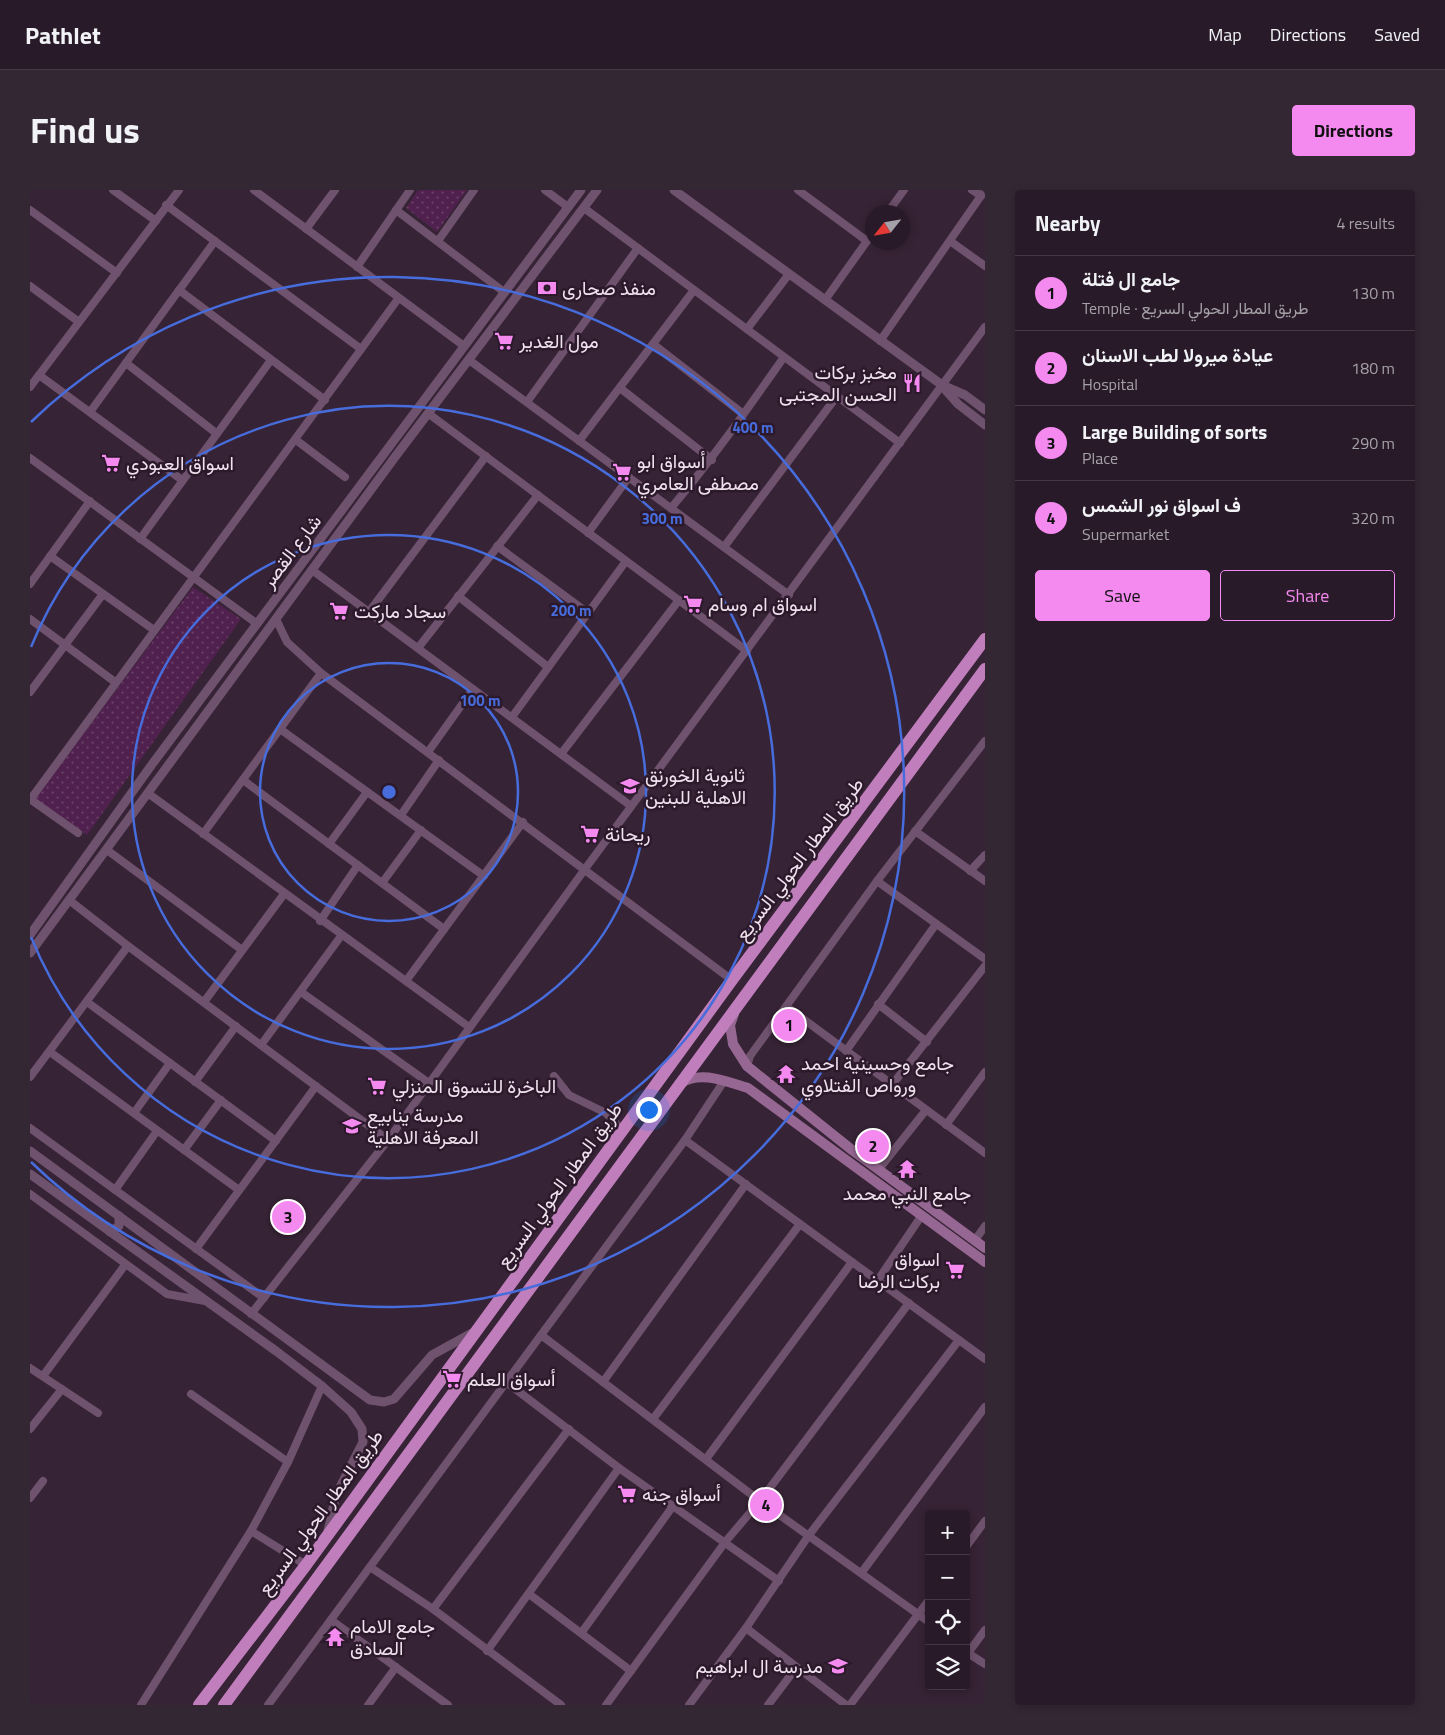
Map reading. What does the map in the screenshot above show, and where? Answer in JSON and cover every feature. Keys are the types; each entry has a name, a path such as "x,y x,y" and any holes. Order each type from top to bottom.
{"highway":[{"name":"طريق المطار الحولي السريع","path":"199,1705 306,1565 322,1540 622,1130 985,639"},
{"name":"طريق المطار الحولي السريع","path":"224,1705 985,668"}],"main road":[{"path":"736,1006 730,1025 733,1044 747,1066 864,1158 985,1248"},
{"path":"676,1088 683,1082 699,1077 724,1081 748,1088 985,1262"},
{"path":"856,1166 858,1160 864,1158"}],"street":[{"path":"113,190 156,221"},
{"path":"30,387 179,190"},
{"path":"255,190 398,299 464,346"},
{"path":"306,229 335,190"},
{"path":"357,267 410,190"},
{"path":"438,241 474,190"},
{"path":"545,190 568,207"},
{"name":"شارع القصر","path":"30,934 148,769 256,623 581,190"},
{"path":"30,953 149,794 386,469 598,190"},
{"path":"798,190 865,234"},
{"path":"893,205 904,190"},
{"path":"880,340 983,193 972,190"},
{"path":"678,191 942,385 965,396 985,410"},
{"path":"166,206 361,349"},
{"path":"584,208 900,443"},
{"path":"30,210 117,272"},
{"path":"396,210 504,292"},
{"path":"90,412 215,241"},
{"path":"950,241 985,266"},
{"path":"825,300 865,244"},
{"path":"527,402 638,248"},
{"path":"747,329 789,274"},
{"path":"30,286 79,322"},
{"path":"179,290 325,400"},
{"path":"580,441 694,290"},
{"path":"78,833 30,800 398,299"},
{"path":"251,1314 388,1140 585,869 985,327"},
{"path":"653,344 742,412"},
{"path":"671,508 712,460 742,412 784,357"},
{"path":"140,539 271,360"},
{"path":"469,360 789,595"},
{"path":"126,363 216,433"},
{"path":"39,375 182,480"},
{"path":"942,385 958,404 985,425"},
{"path":"620,388 712,460"},
{"path":"724,547 837,396"},
{"path":"429,414 747,651"},
{"path":"398,436 400,441 407,442"},
{"path":"296,440 345,477"},
{"path":"368,612 486,456"},
{"path":"30,470 33,460 256,623"},
{"path":"376,464 382,464 386,469"},
{"path":"588,533 629,477"},
{"path":"418,648 538,495"},
{"path":"30,584 90,501"},
{"path":"497,546 588,613"},
{"path":"50,556 154,630"},
{"path":"512,717 626,561"},
{"path":"312,570 632,806"},
{"path":"30,692 103,594"},
{"path":"458,596 548,667"},
{"path":"561,754 679,600"},
{"path":"30,618 116,682"},
{"path":"276,619 287,642 321,673 523,822 732,980"},
{"path":"203,834 321,673"},
{"path":"428,752 473,689"},
{"path":"280,729 484,876"},
{"path":"747,1066 750,1056 877,881 985,741"},
{"path":"159,754 163,762 171,764"},
{"path":"401,816 439,760"},
{"path":"148,769 157,771 160,779"},
{"path":"243,780 444,929"},
{"path":"329,844 367,792"},
{"path":"149,794 320,921 470,1027"},
{"path":"406,982 523,822"},
{"path":"382,883 420,830"},
{"path":"915,831 985,881"},
{"path":"107,850 242,950"},
{"path":"970,871 985,855"},
{"path":"320,921 358,865"},
{"path":"877,881 985,959"},
{"path":"204,1002 284,894"},
{"path":"69,900 388,1140"},
{"path":"846,1051 936,924"},
{"path":"261,1045 341,936"},
{"path":"30,1076 50,1052 128,946"},
{"path":"892,1085 985,966"},
{"path":"301,992 429,1083"},
{"path":"87,1002 276,1141"},
{"path":"878,1004 927,1042"},
{"path":"787,1007 985,1153"},
{"path":"195,1082 236,1026"},
{"path":"50,1052 239,1190"},
{"path":"134,1113 170,1063"},
{"path":"946,1125 985,1072"},
{"path":"554,1076 569,1095 606,1113 622,1130"},
{"path":"268,1705 685,1140 724,1081"},
{"path":"196,1249 316,1086"},
{"path":"184,1150 221,1100"},
{"path":"879,1169 926,1110"},
{"path":"30,1128 264,1298"},
{"path":"115,1190 158,1130"},
{"path":"685,1140 985,1359"},
{"path":"30,1151 366,1397 380,1402 389,1401 398,1396 432,1355 465,1338 481,1324"},
{"path":"30,1174 322,1386 352,1412 363,1435 360,1448 336,1495 330,1524 322,1540"},
{"path":"603,1382 746,1184"},
{"path":"30,1194 167,1294 205,1301"},
{"path":"110,1232 119,1226 119,1216"},
{"path":"878,1280 922,1216"},
{"path":"653,1420 800,1224"},
{"path":"975,1240 985,1226"},
{"path":"138,1252 138,1243 147,1237"},
{"path":"706,1458 852,1262"},
{"path":"43,1376 125,1265"},
{"path":"606,1705 726,1541 760,1501 909,1303"},
{"path":"541,1335 706,1458 760,1501 862,1572 925,1619"},
{"path":"689,1705 746,1628 809,1535 959,1340"},
{"path":"30,1368 98,1413"},
{"path":"506,1382 619,1468 726,1541 779,1581"},
{"path":"141,1705 251,1531 288,1462 322,1386"},
{"path":"30,1429 62,1389"},
{"path":"191,1394 288,1462"},
{"path":"862,1572 985,1407"},
{"path":"433,1610 569,1429"},
{"path":"487,1650 619,1468"},
{"path":"30,1498 43,1481"},
{"path":"582,1632 673,1506"},
{"path":"970,1542 985,1521"},
{"path":"251,1531 306,1565"},
{"path":"370,1567 433,1610 561,1705"},
{"path":"529,1594 582,1632 631,1671"},
{"path":"850,1705 925,1606"},
{"path":"331,1620 446,1704"},
{"path":"746,1628 846,1705"},
{"path":"970,1648 985,1630"},
{"path":"970,1654 985,1664"},
{"path":"368,1705 396,1667"},
{"path":"768,1705 796,1668"}],"shaded area":[{"path":"418,190 467,190 437,232 406,208"},
{"path":"193,587 241,619 87,835 35,799"}],"place":[{"name":"منفذ صحارى","path":"547,288"},
{"name":"مول الغدير","path":"504,341"},
{"name":"مخبز بركات الحسن المجتبى","path":"912,383"},
{"name":"اسواق العبودي","path":"111,463"},
{"name":"أسواق ابو مصطفى العامري","path":"622,472"},
{"name":"اسواق ام وسام","path":"693,604"},
{"name":"سجاد ماركت","path":"339,611"},
{"name":"ثانوية الخورنق الاهلية للبنين","path":"630,786"},
{"name":"ريحانة","path":"590,834"},
{"name":"جامع ال فتلة","path":"789,1025"},
{"name":"جامع وحسينية احمد ورواص الفتلاوي","path":"786,1074"},
{"name":"الباخرة للتسوق المنزلي","path":"377,1086"},
{"name":"مدرسة ينابيع المعرفة الاهلية","path":"352,1126"},
{"name":"عيادة ميرولا لطب الاسنان","path":"873,1146"},
{"name":"جامع النبي محمد","path":"907,1169"},
{"name":"Large Building of sorts","path":"288,1217"},
{"name":"اسواق بركات الرضا","path":"955,1270"},
{"name":"أسواق العلم","path":"452,1379"},
{"name":"أسواق جنه","path":"627,1494"},
{"name":"ف اسواق نور الشمس","path":"766,1505"},
{"name":"جامع الامام الصادق","path":"335,1637"},
{"name":"مدرسة ال ابراهيم","path":"838,1666"}]}
